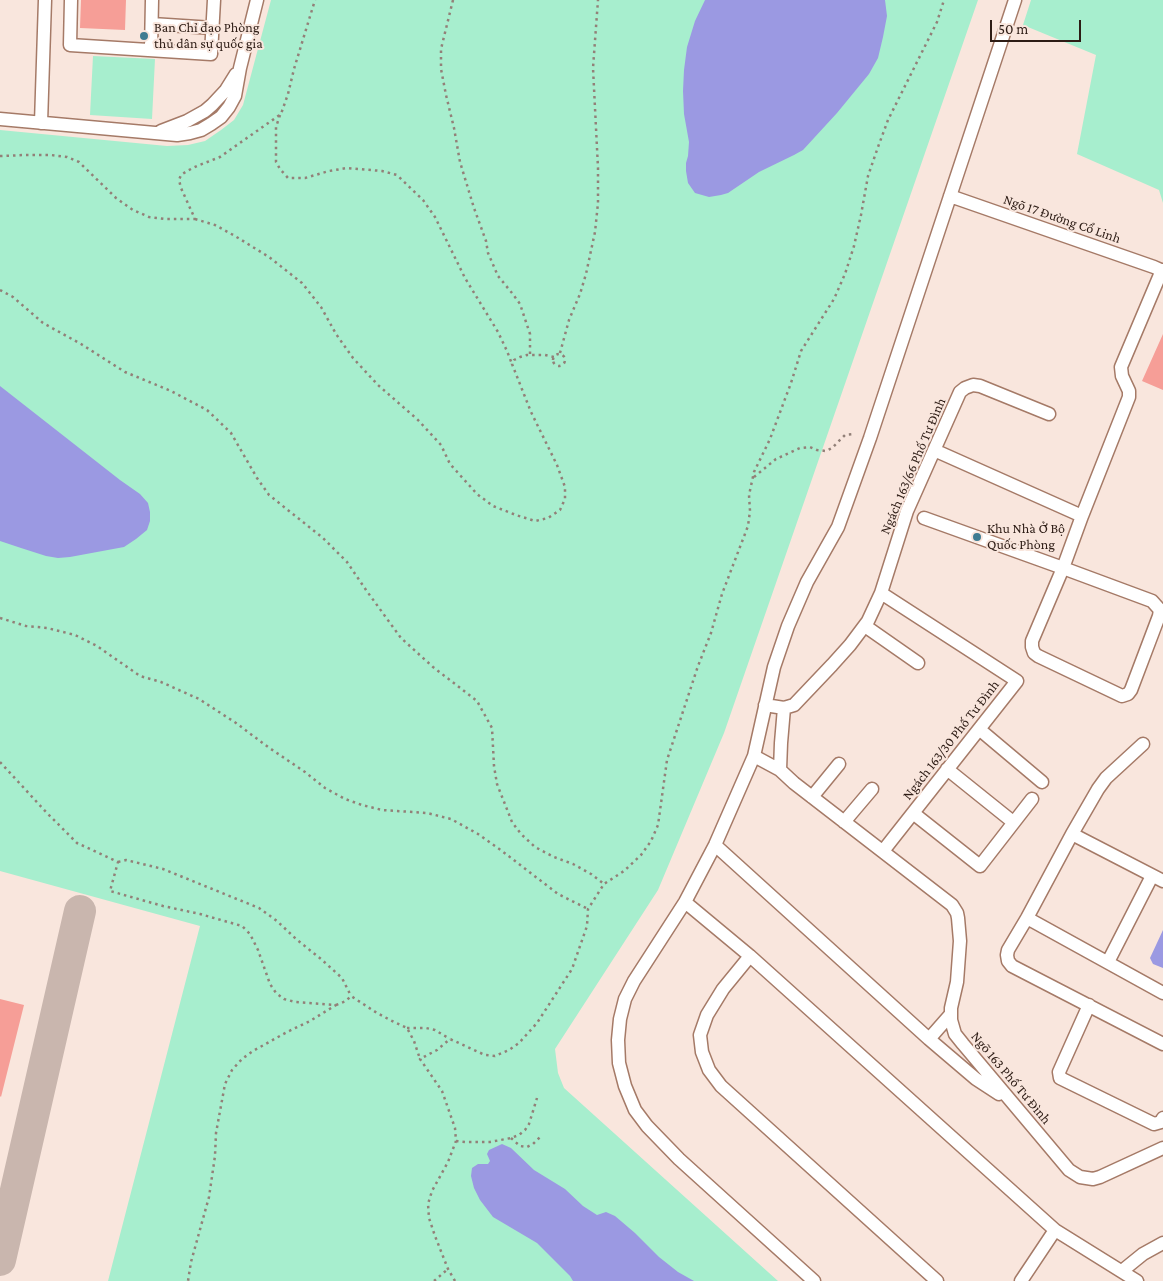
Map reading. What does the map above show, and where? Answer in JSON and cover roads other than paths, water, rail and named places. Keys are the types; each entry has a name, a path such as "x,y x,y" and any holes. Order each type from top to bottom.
{"street":[{"path":"41,123 44,0"},
{"path":"71,0 70,45 211,54 214,0"},
{"path":"150,50 152,0"},
{"path":"0,120 156,133 197,116 212,105 226,90 240,68 257,0"},
{"path":"814,1281 662,1144 646,1126 635,1110 625,1086 618,1040 620,1019 625,999 634,981 685,902 715,845 754,756 774,667 788,626 807,582 838,527 870,438 1016,0"},
{"path":"152,24 213,28"},
{"name":"Ngõ 17 Đường Cổ Linh","path":"950,196 1162,271"},
{"path":"924,518 1063,568 1152,601 1160,610 1159,616 1128,694 1122,696 1038,656 1034,653 1032,641 1063,568 1130,397 1122,376 1121,367 1162,271"},
{"name":"Ngách 163/66 Phố Tư Đình","path":"784,708 794,705 832,665 865,626 872,614 881,593 907,511 960,392 972,385 980,386 1049,414"},
{"path":"934,450 1082,516"},
{"name":"Ngách 163/30 Phố Tư Đình","path":"881,593 1017,681 883,852"},
{"path":"865,626 918,663"},
{"path":"765,705 784,708 780,743 780,770"},
{"path":"979,729 1042,782"},
{"path":"1143,744 1106,778 1098,789 1008,950 1007,955 1008,961 1012,966 1163,1044"},
{"path":"754,756 780,770 794,783 952,905 957,913 960,929 960,954 957,982 950,1014 929,1039"},
{"path":"812,797 839,764"},
{"path":"947,769 1014,822"},
{"path":"844,822 872,789"},
{"path":"913,813 980,866 1032,799"},
{"path":"1072,834 1158,879 1108,962"},
{"path":"715,845 929,1039 976,1079 1011,1102"},
{"path":"685,902 750,956 1055,1230 1137,1281"},
{"path":"1027,918 1163,993"},
{"path":"750,956 723,989 707,1015 700,1035 702,1052 709,1070 721,1086 937,1281"},
{"path":"1089,1005 1059,1072 1060,1078 1154,1124 1161,1122 1163,1118"},
{"name":"Ngõ 163 Phố Tư Đình","path":"950,1014 952,1027 959,1039 1074,1174 1093,1179 1100,1177 1163,1148"},
{"path":"1021,1281 1055,1230"},
{"path":"1122,1271 1143,1254 1163,1243"}],"place":[{"name":"Ban Chỉ đạo Phòng thủ dân sự quốc gia","path":"144,36"},
{"name":"Khu Nhà Ở Bộ Quốc Phòng","path":"977,537"}]}
